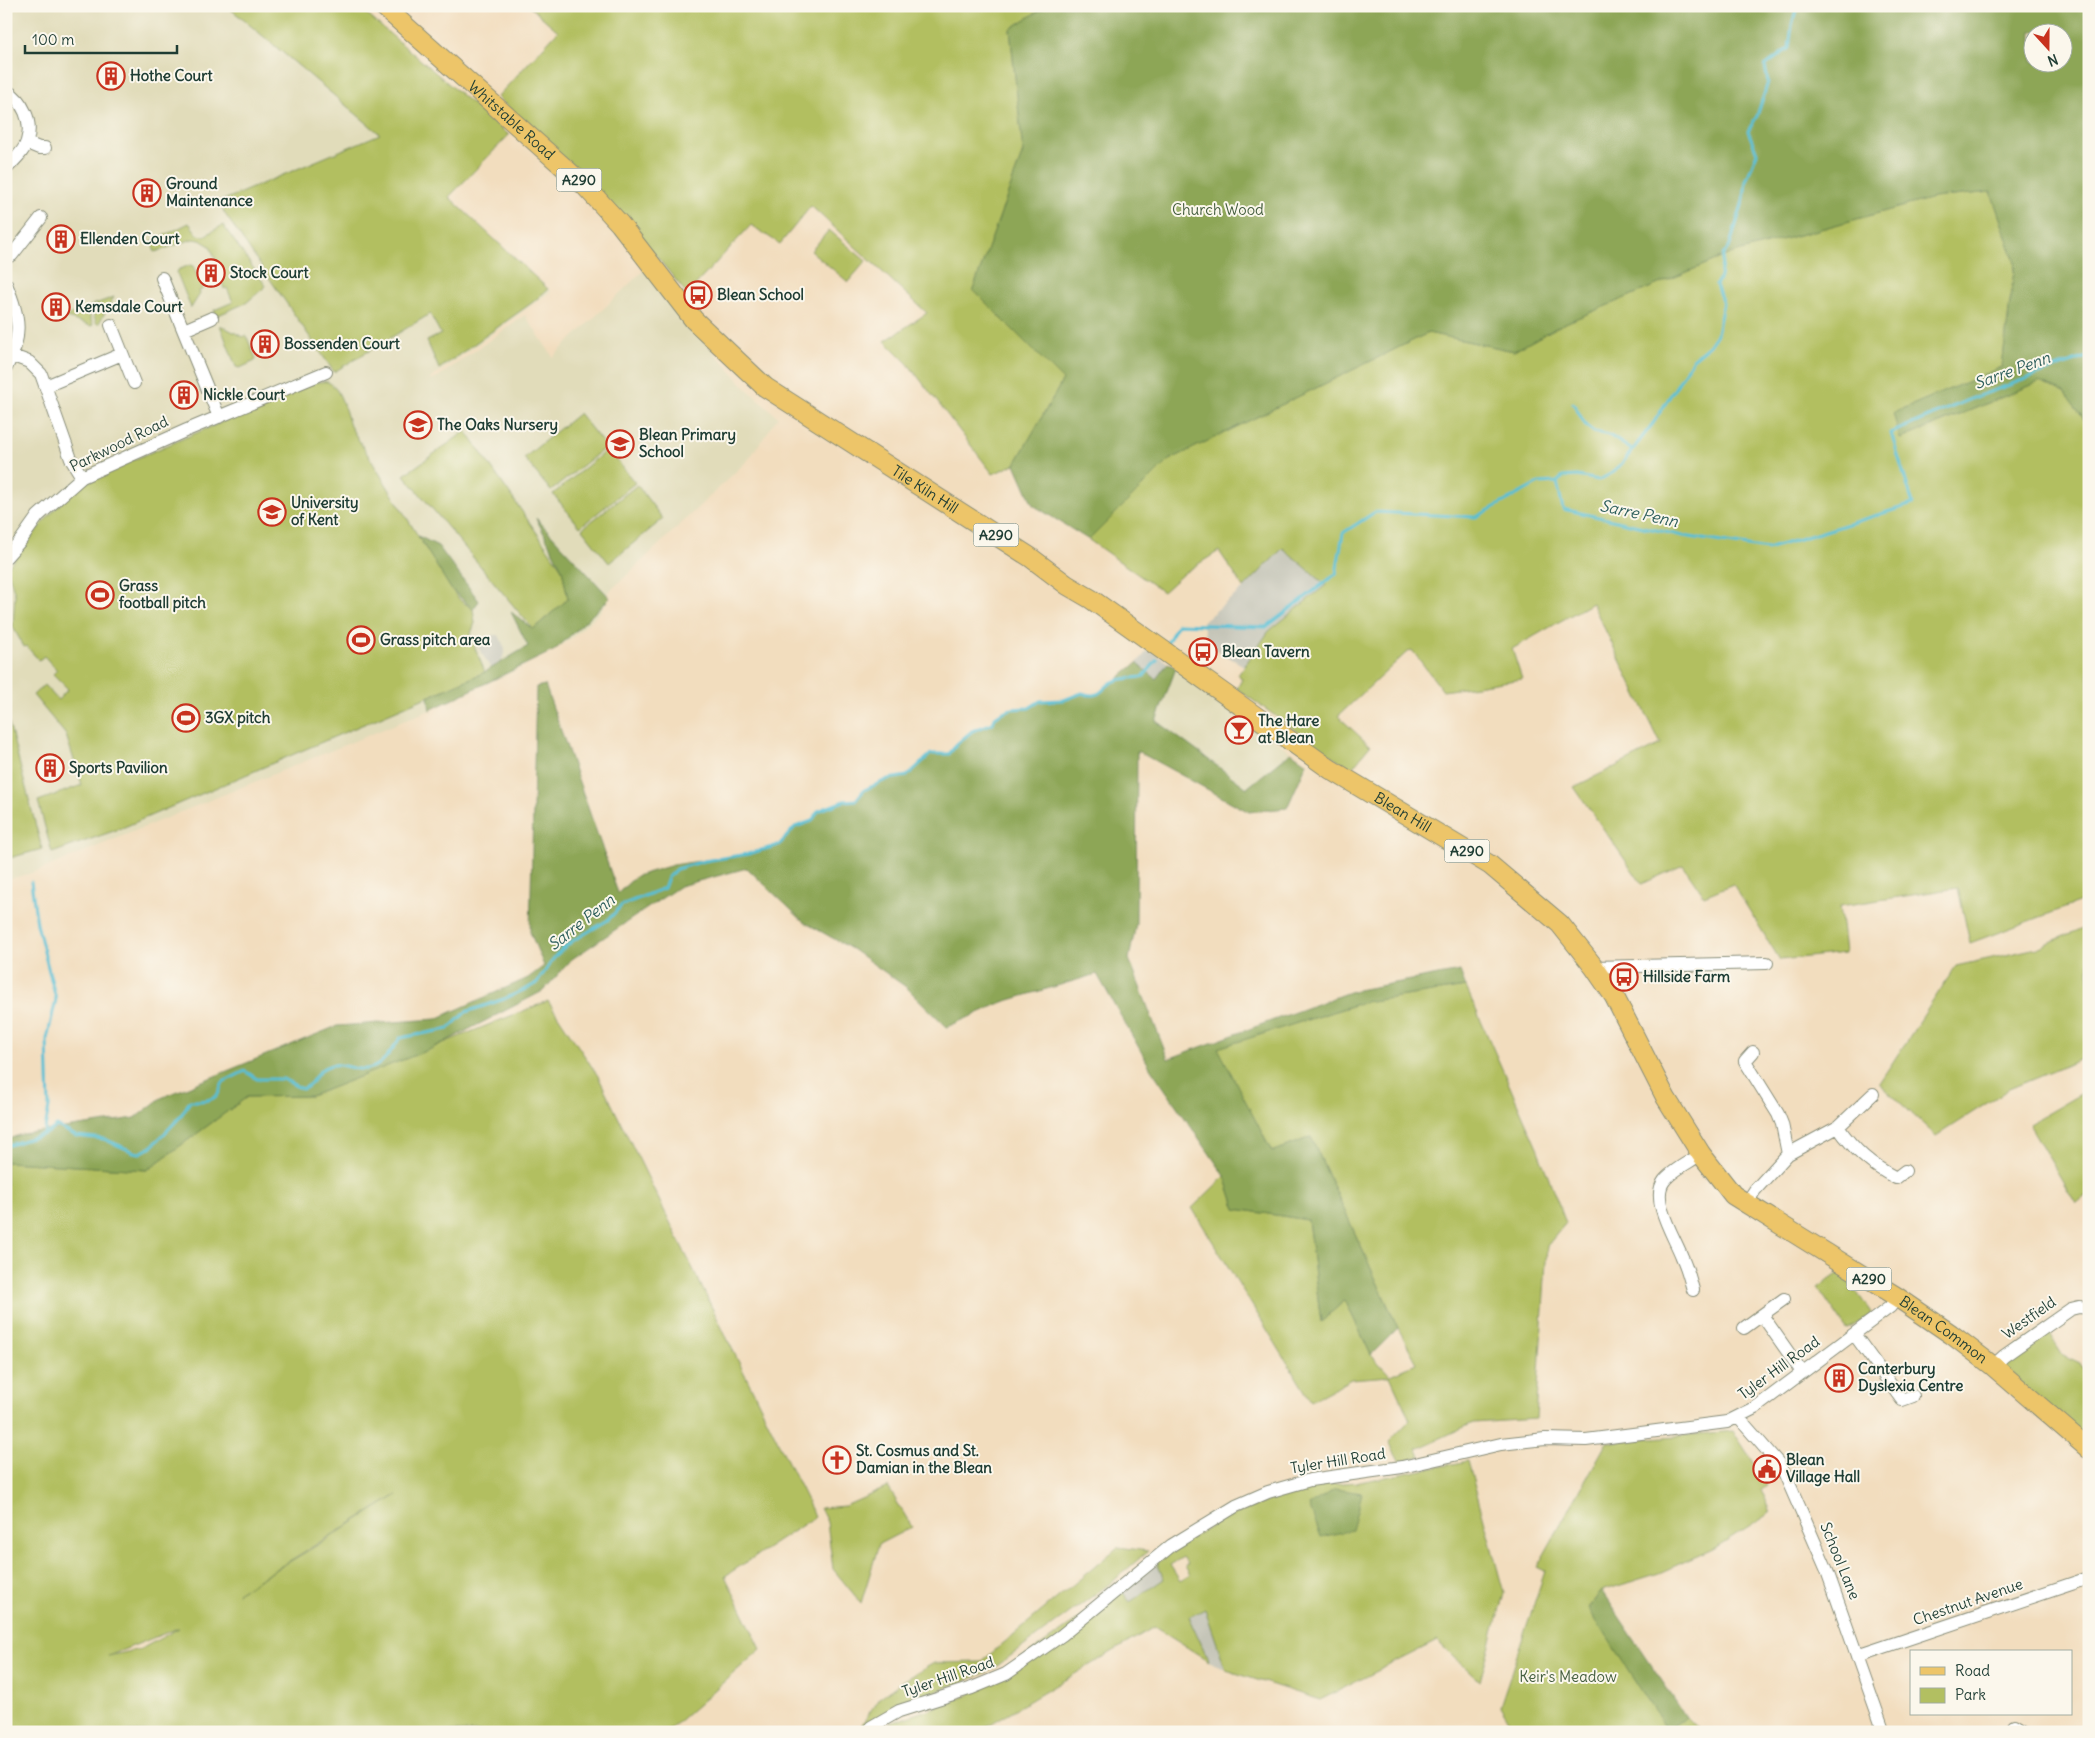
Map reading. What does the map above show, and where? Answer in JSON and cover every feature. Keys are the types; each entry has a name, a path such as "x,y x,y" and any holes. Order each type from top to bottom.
{"main road":[{"name":"Whitstable Road","path":"383,6 585,186 620,224 694,320 752,375"},
{"name":"Tile Kiln Hill","path":"752,375 790,405 1030,557 1067,585 1091,599 1197,673"},
{"name":"Blean Hill","path":"1197,673 1330,769 1490,865 1560,924 1594,966 1614,996 1666,1098"},
{"name":"Blean Common","path":"1666,1098 1701,1154 1733,1195 1897,1297 1993,1366 2089,1449"}],"street":[{"path":"6,90 21,104 26,114 28,126 27,143 6,169"},
{"path":"27,143 39,148 45,148"},
{"path":"6,256 12,255 42,218"},
{"path":"162,278 219,417"},
{"path":"6,284 15,306 20,328 13,356 6,368"},
{"path":"184,330 212,318"},
{"path":"111,326 134,383"},
{"path":"46,386 122,354"},
{"path":"13,356 29,362 37,369 46,386 71,459 82,477"},
{"name":"Parkwood Road","path":"6,557 38,516 82,477 326,372"},
{"path":"1594,966 1767,963"},
{"path":"1753,1052 1745,1061 1778,1114 1788,1154"},
{"path":"1746,1204 1755,1190 1788,1154 1838,1127 1873,1094"},
{"path":"1838,1127 1850,1144 1878,1169 1896,1178 1905,1171"},
{"path":"1693,1290 1682,1256 1669,1231 1660,1195 1661,1187 1668,1176 1701,1154"},
{"name":"Tyler Hill Road","path":"867,1732 871,1727 899,1711 972,1688 1006,1674 1062,1635 1172,1545 1236,1506 1268,1492 1310,1480 1402,1468 1501,1444 1545,1439 1586,1440 1727,1422 1755,1408 1890,1307 1897,1297"},
{"path":"1744,1328 1784,1299"},
{"name":"Westfield","path":"1993,1366 2004,1356 2071,1309 2079,1307 2089,1308"},
{"path":"1762,1315 1802,1372"},
{"path":"1854,1334 1902,1400 1913,1396"},
{"name":"School Lane","path":"1738,1417 1784,1472 1822,1559 1884,1732"},
{"name":"Chestnut Avenue","path":"1857,1656 2089,1578"}],"shaded area":[{"name":"University of Kent","path":"6,6 227,6 380,134 551,291 430,379 432,381 525,315 553,357 645,269 691,326 746,388 778,417 749,459 607,594 610,598 599,613 573,637 555,650 430,710 35,872 6,880"},
{"path":"1283,548 1327,585 1269,631 1244,666 1209,646 1202,622 1244,588"},
{"path":"493,635 499,635 505,649 502,660 491,669 478,647 480,642"},
{"path":"1149,649 1168,663 1156,680 1137,663"},
{"path":"1176,668 1291,752 1247,788 1156,721"},
{"path":"1157,1563 1165,1579 1130,1602 1121,1590"},
{"path":"1205,1609 1226,1670 1209,1661 1189,1617"}],"green space":[{"path":"227,6 357,6 509,135 449,197 548,289 533,302 439,369 427,341 441,334 430,314 334,372 225,214 219,202 380,134"},
{"path":"529,6 1047,6 1010,29 1023,152 973,290 1063,380 1015,464 993,474 908,364 885,341 927,313 811,206 780,244 751,225 687,294 639,235 497,97 558,31"},
{"name":"Church Wood","path":"1047,6 2089,6 2089,426 2064,392 2039,382 1900,439 1893,413 2002,367 2015,262 1991,192 1933,198 1730,254 1563,324 1514,351 1428,333 1169,460 1089,540 1033,505 1015,464 1063,380 973,290 1023,152 1010,29"},
{"path":"1991,192 2015,262 2002,367 1894,413 1901,439 2039,382 2064,392 2089,426 2089,899 1970,943 1958,888 1840,906 1845,953 1780,960 1733,884 1704,896 1683,865 1642,884 1574,787 1661,744 1592,603 1512,649 1522,679 1443,691 1412,650 1406,653 1338,716 1370,746 1351,769 1237,689 1242,679 1238,675 1269,631 1326,585 1283,548 1244,588 1219,551 1184,573 1163,592 1089,540 1169,460 1428,333 1514,351 1563,324 1730,254 1933,198"},
{"path":"189,223 198,235 204,236 223,225 266,286 246,303 216,316 214,310 233,302 227,288 224,289 220,280 223,277 210,246 200,240 193,239 155,252 151,242"},
{"path":"829,230 866,261 848,282 811,251"},
{"path":"190,265 193,266 203,289 199,291 200,294 191,308 177,273 178,270"},
{"path":"114,297 99,323 97,324 90,306"},
{"path":"87,308 93,325 91,326 64,317"},
{"path":"220,325 243,337 246,335 256,359 255,361 240,368 236,367"},
{"path":"316,382 328,382 333,385 340,395 350,426 451,589 460,600 473,609 475,623 470,636 485,672 122,828 52,853 38,801 82,785 66,735 33,695 44,685 58,700 68,689 53,674 57,670 44,656 39,660 26,646 24,647 13,627 15,594 7,568 38,528 60,504 85,483 100,474"},
{"path":"579,413 606,447 551,491 524,458"},
{"path":"466,431 562,569 568,599 533,629 404,475"},
{"path":"608,449 635,483 580,527 553,494"},
{"path":"637,485 663,519 609,563 582,529"},
{"path":"536,518 610,598 555,650 430,710 428,697 485,672 528,646 511,612 533,629 568,599 562,569"},
{"path":"418,536 438,546 479,601 473,609 451,589"},
{"path":"1137,663 1156,679 1168,663 1176,668 1156,721 1247,788 1291,752 1307,763 1287,808 1249,812 1137,751 1136,924 1129,959 1168,1059 1352,991 1460,971 1466,987 1364,1002 1218,1048 1272,1152 1311,1137 1398,1328 1371,1355 1345,1300 1321,1322 1308,1220 1236,1209 1225,1176 1151,1069 1097,974 1003,1002 947,1027 906,987 852,949 804,922 747,868 680,886 572,959 543,991 431,1049 311,1096 247,1097 147,1170 6,1162 6,1140 22,1134 135,1118 161,1098 337,1026 436,1019 528,978 544,966 530,932 536,687 545,685 618,893 636,876 673,865 748,854 779,845 795,827 812,821 818,811 844,801 856,800 864,790 888,779 907,776 931,754 949,754 972,731 993,723 995,717 1012,709 1029,708 1040,701 1064,700 1082,693 1090,696 1098,695"},
{"path":"6,712 42,849 6,859"},
{"path":"2089,925 2089,1056 2009,1089 1936,1136 1879,1083 1956,966 2037,948"},
{"path":"1466,987 1537,1148 1566,1223 1547,1246 1536,1419 1473,1423 1417,1449 1420,1457 1400,1462 1389,1442 1410,1420 1390,1376 1351,1379 1311,1401 1192,1208 1225,1176 1236,1209 1308,1220 1321,1322 1345,1300 1371,1355 1390,1375 1417,1363 1398,1328 1311,1137 1272,1153 1217,1048 1364,1002"},
{"path":"548,1001 598,1076 815,1517 725,1576 761,1649 667,1732 6,1732 6,1162 147,1170 247,1097 311,1096","holes":["397,1495 326,1540 237,1593","178,1628 141,1649 108,1656"]},
{"path":"2089,1089 2088,1194 2076,1204 2029,1124"},
{"path":"1842,1271 1872,1314 1847,1330 1818,1288"},
{"path":"2045,1327 2063,1355 2080,1363 2086,1375 2089,1392 2089,1449 1993,1366"},
{"name":"Keir's Meadow","path":"1733,1431 1768,1485 1761,1489 1771,1512 1713,1549 1659,1573 1602,1591 1588,1608 1667,1728 1686,1717 1701,1732 1516,1732 1500,1706 1545,1571 1537,1567 1607,1442"},
{"path":"1468,1461 1504,1593 1480,1681 1437,1641 1320,1700 1226,1670 1205,1609 1189,1617 1209,1661 1154,1627 977,1732 878,1732 885,1725 969,1695 1121,1590 1130,1602 1164,1579 1157,1563 1182,1544 1221,1520 1309,1485 1360,1482","holes":["1183,1557 1188,1564 1185,1566 1190,1575 1180,1581 1170,1565"]},
{"path":"888,1487 912,1527 879,1544 861,1603 833,1569 827,1522 820,1508 845,1506"},
{"path":"1335,1489 1362,1493 1352,1530 1321,1537 1309,1505"},
{"path":"1118,1547 1148,1551 1112,1582 990,1671 898,1706 863,1732 857,1732 879,1698 934,1663 981,1662"},
{"path":"1602,1591 1686,1717 1667,1730 1588,1608"}],"waterway":[{"path":"1557,482 1563,477 1577,476 1599,480 1614,472 1654,422 1693,359 1709,346 1717,334 1723,303 1716,285 1720,277 1723,255 1730,245 1744,198 1746,181 1757,153 1748,131 1757,116 1768,82 1765,66 1789,48 1797,6"},
{"name":"Sarre Penn","path":"1557,482 1563,509 1683,536 1767,549 1913,504 1891,433 1973,398 2089,356"},
{"path":"1573,403 1586,426 1594,432 1609,435 1632,450"},
{"name":"Sarre Penn","path":"1167,643 1178,624 1266,627 1336,574 1343,533 1375,512 1476,517 1539,483 1557,482"},
{"name":"Sarre Penn","path":"6,1146 47,1133 57,1126 76,1136 104,1139 140,1153 151,1147 166,1132 180,1117 190,1101 215,1097 223,1082 245,1071 257,1079 283,1079 302,1089 306,1088 322,1069 329,1066 340,1065 359,1069 374,1067 385,1058 400,1038 448,1029 466,1012 504,999 537,983 556,955 571,942 608,920 622,905 664,888 668,877 676,869 704,861 748,854 779,845 795,827 812,821 818,811 844,801 856,800 864,790 888,779 907,776 931,754 949,754 972,731 993,723 995,717 1004,712 1012,709 1029,708 1040,701 1064,700 1082,693 1095,695 1112,682 1121,679 1143,677 1157,660"},
{"path":"31,882 37,924 56,999 47,1039 49,1107 44,1134"}],"place":[{"name":"Hothe Court","path":"111,76"},
{"name":"Ground Maintenance","path":"147,193"},
{"name":"Ellenden Court","path":"61,239"},
{"name":"Stock Court","path":"211,273"},
{"name":"Blean School","path":"698,295"},
{"name":"Kemsdale Court","path":"56,307"},
{"name":"Bossenden Court","path":"265,344"},
{"name":"Nickle Court","path":"184,395"},
{"name":"The Oaks Nursery","path":"418,425"},
{"name":"Blean Primary School","path":"620,444"},
{"name":"University of Kent","path":"272,512"},
{"name":"Grass football pitch","path":"100,595"},
{"name":"Grass pitch area","path":"361,640"},
{"name":"Blean Tavern","path":"1203,652"},
{"name":"3GX pitch","path":"186,718"},
{"name":"The Hare at Blean","path":"1239,730"},
{"name":"Sports Pavilion","path":"50,768"},
{"name":"Hillside Farm","path":"1624,977"},
{"name":"Canterbury Dyslexia Centre","path":"1839,1378"},
{"name":"St. Cosmus and St. Damian in the Blean","path":"837,1460"},
{"name":"Blean Village Hall","path":"1767,1469"}]}
